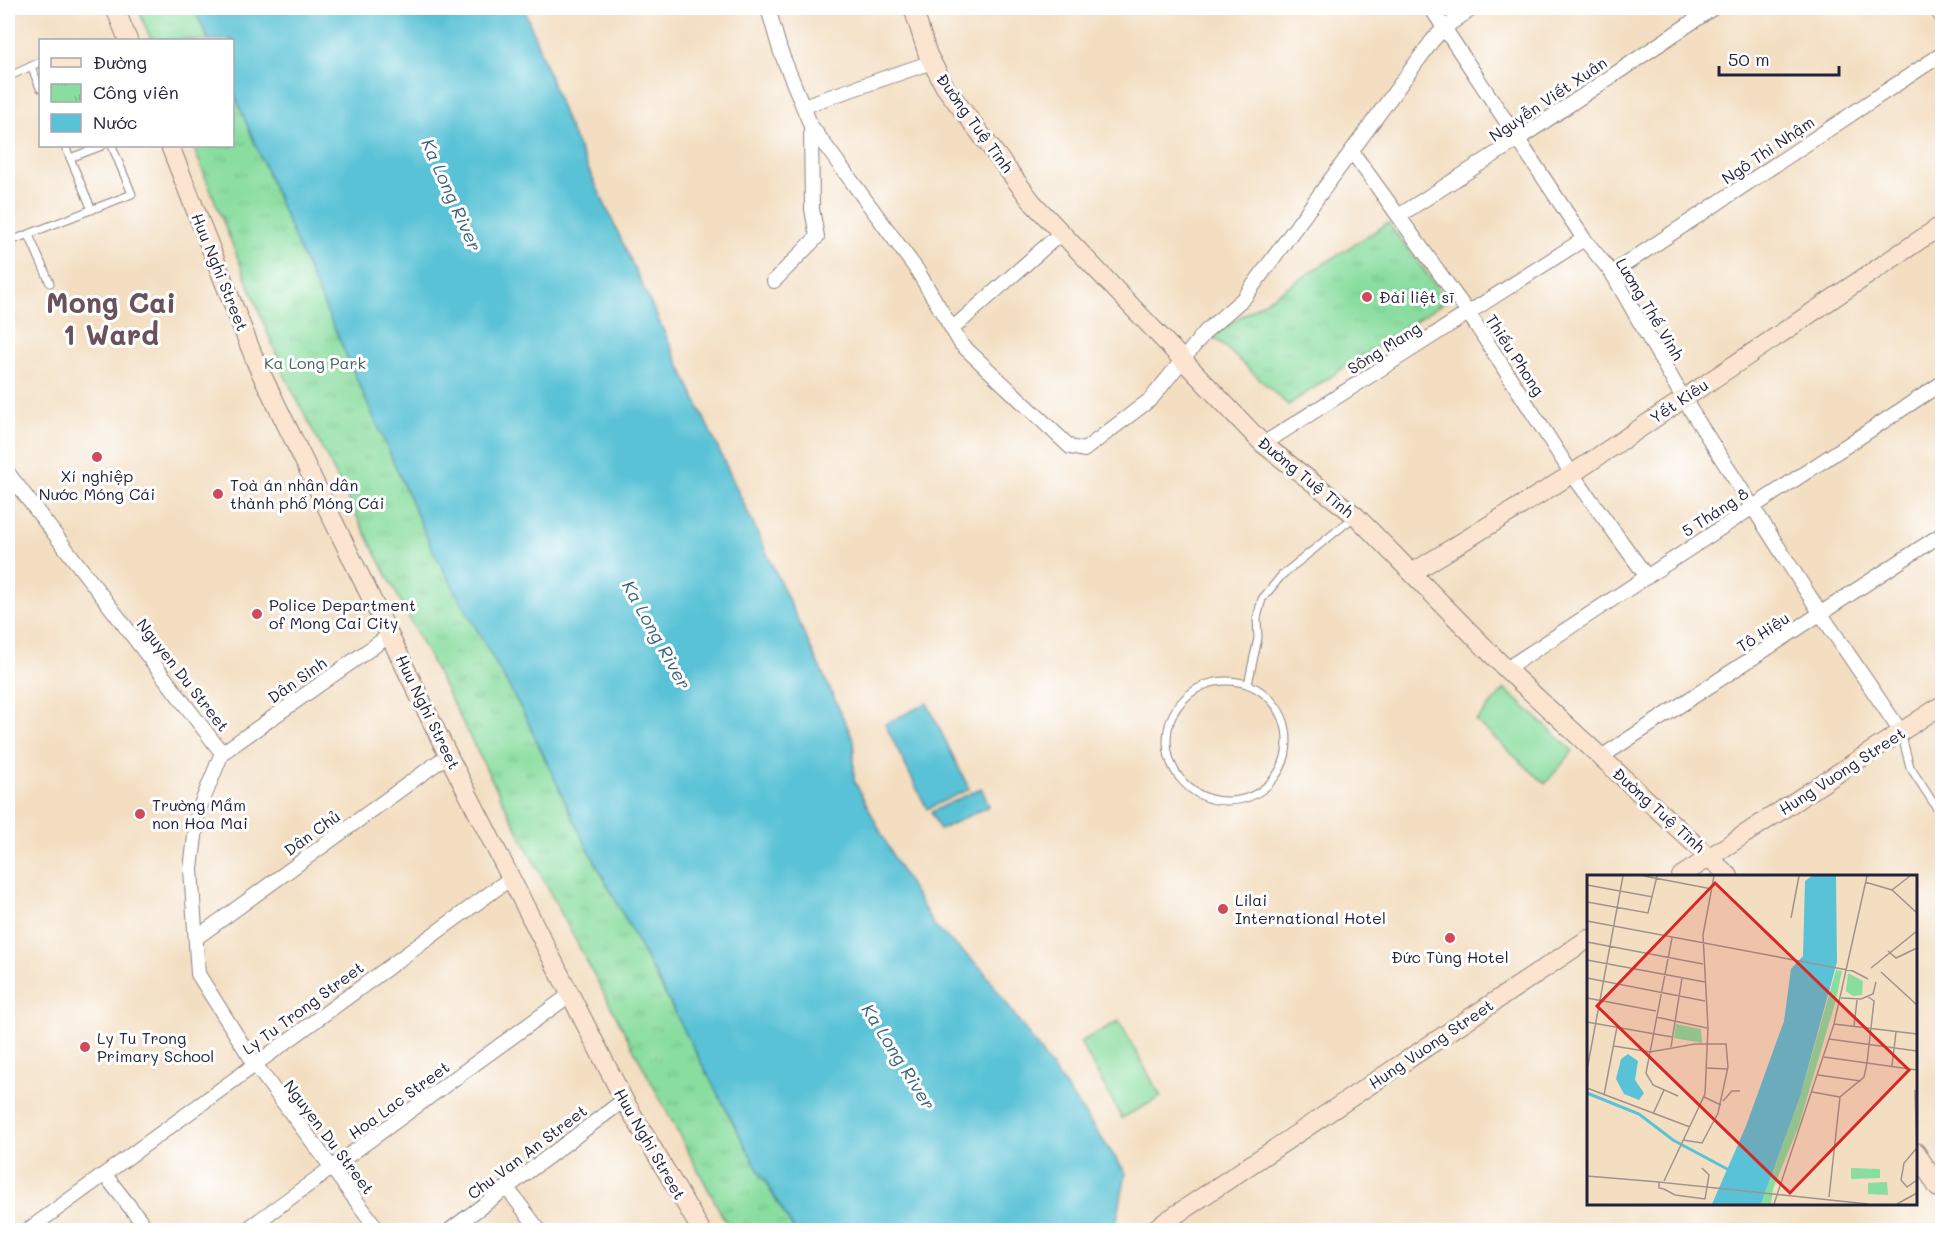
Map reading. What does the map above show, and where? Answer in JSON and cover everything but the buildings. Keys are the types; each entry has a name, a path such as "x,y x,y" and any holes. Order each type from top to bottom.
{"street":[{"path":"115,8 128,39"},
{"path":"768,8 780,50 811,126 916,270 961,344 1070,447 1084,450 1151,399 1206,331 1244,298 1444,28 1473,8"},
{"name":"Đường Tuệ Tĩnh","path":"913,8 932,62 951,96 1034,203 1263,444 1356,516 1506,669 1728,875"},
{"name":"Lương Thế Vinh","path":"1431,8 1584,239 1612,273 1683,398 1821,614 1901,732"},
{"name":"Nguyễn Viết Xuân","path":"1400,215 1517,140 1713,8"},
{"path":"1936,8 1942,17"},
{"name":"Ngô Thì Nhậm","path":"1612,273 1942,54"},
{"path":"803,106 932,62"},
{"path":"774,281 816,237 812,209 811,126"},
{"name":"Huu Nghi Street","path":"170,147 257,365 448,754 624,1100 701,1230"},
{"name":"Thiếu Phong","path":"1353,153 1400,215 1469,314 1572,474 1647,577"},
{"name":"Yết Kiêu","path":"1412,573 1572,474 1942,225"},
{"path":"952,329 1062,232"},
{"name":"Sông Mang","path":"1263,444 1584,239"},
{"name":"5 Tháng 8","path":"1506,669 1942,383"},
{"name":"Nguyen Du Street","path":"8,473 222,753 198,812 190,869 198,974 254,1063 378,1230"},
{"name":"Tô Hiệu","path":"1602,757 1942,534"},
{"name":"Dân Sinh","path":"222,753 390,635"},
{"name":"Hung Vuong Street","path":"1683,875 1942,705"},
{"name":"Dân Chủ","path":"196,938 448,754"},
{"name":"Ly Tu Trong Street","path":"28,1230 254,1063 511,878"},
{"name":"Hung Vuong Street","path":"1153,1230 1587,940"},
{"name":"Hoa Lac Street","path":"246,1230 571,994"},
{"name":"Chu Van An Street","path":"450,1230 624,1100"},
{"path":"1917,1153 1941,1189"},
{"path":"105,1175 148,1230"},
{"path":"507,1188 539,1230"}],"lane":[{"path":"8,77 39,62"},
{"path":"31,66 39,86"},
{"path":"65,147 92,210"},
{"path":"70,158 99,147"},
{"path":"8,242 132,194 112,147"},
{"path":"29,235 50,283"},
{"path":"1248,684 1258,638 1257,618 1262,599 1282,575 1356,516"},
{"path":"1230,680 1248,684 1265,693 1272,700 1286,725 1288,744 1284,763 1274,780 1250,797 1222,802 1203,797 1187,787 1175,772 1168,755 1167,737 1171,719 1180,703 1194,690 1211,682 1230,680"},
{"path":"1901,732 1910,767 1942,816"}],"green space":[{"path":"138,8 194,8 209,39 151,39"},
{"name":"Ka Long Park","path":"234,93 581,835 757,1168 794,1230 730,1230 537,868 285,376 193,147 234,147"},
{"path":"1388,223 1447,300 1288,405 1212,335"},
{"path":"1505,689 1573,751 1545,784 1476,721"},
{"path":"1119,1021 1161,1097 1122,1118 1080,1042"}],"water":[{"name":"Ka Long River","path":"194,8 524,8 567,123 854,741 854,780 896,862 935,927 982,969 1126,1173 1115,1230 794,1230 757,1168 581,835 524,714 433,551 296,242 234,93 234,39 209,39"},
{"path":"927,703 969,789 927,809 885,724"},
{"path":"981,788 989,806 940,830 931,812"}],"place":[{"name":"Đài liệt sĩ","path":"1367,297"},
{"name":"Xí nghiệp Nước Móng Cái","path":"97,457"},
{"name":"Toà án nhân dân thành phố Móng Cái","path":"218,494"},
{"name":"Police Department of Mong Cai City","path":"257,614"},
{"name":"Trường Mầm non Hoa Mai","path":"140,814"},
{"name":"Lilai International Hotel","path":"1223,909"},
{"name":"Đức Tùng Hotel","path":"1450,938"},
{"name":"Ly Tu Trong Primary School","path":"85,1047"}],"district":[{"name":"Mong Cai 1 Ward","path":"111,319"}]}
